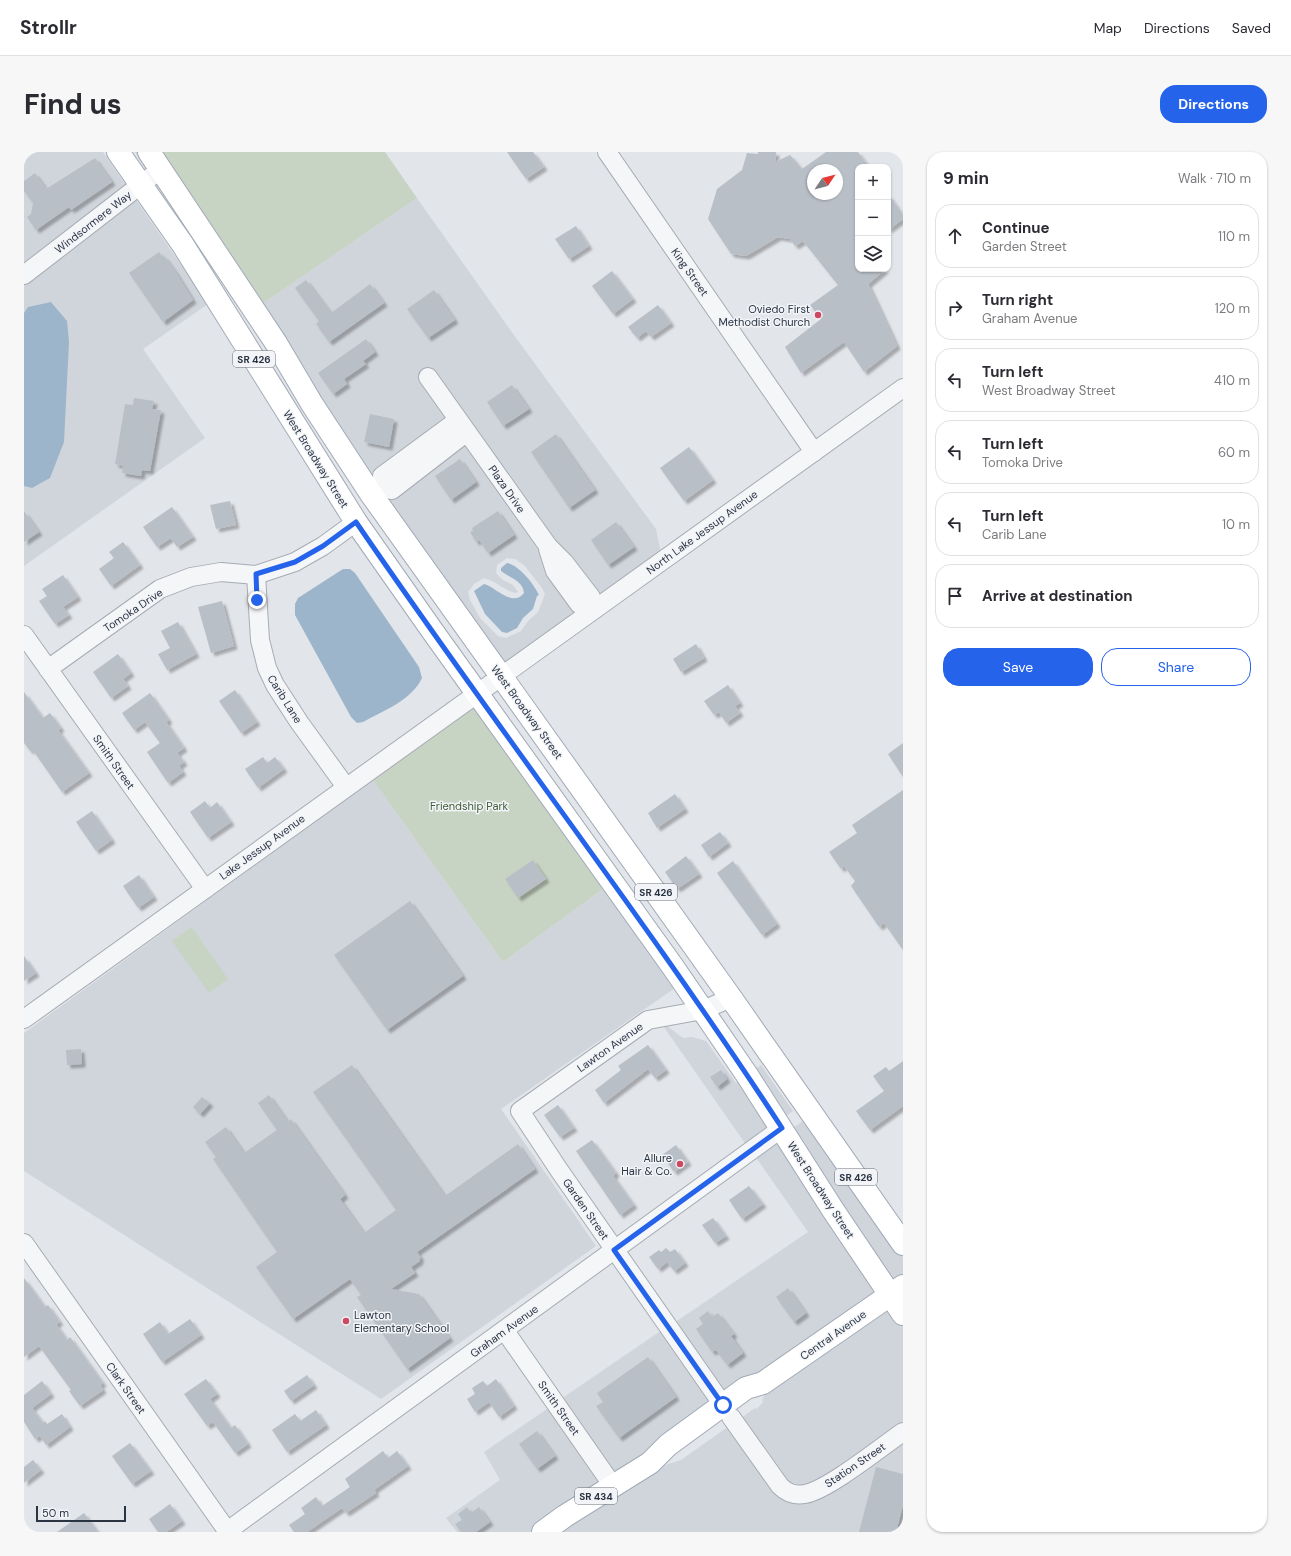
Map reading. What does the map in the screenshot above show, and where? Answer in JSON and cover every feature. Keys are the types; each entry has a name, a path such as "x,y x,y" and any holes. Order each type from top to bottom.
{"main road":[{"name":"West Broadway Street","path":"118,152 183,245 356,522 703,1010 782,1128 833,1210 897,1291 903,1314"},
{"name":"West Broadway Street","path":"155,161 276,343 312,404 376,490 501,676 731,998 903,1244"},
{"name":"Central Avenue","path":"542,1532 650,1463 668,1445 727,1411 746,1388 759,1392 897,1291"}],"street":[{"name":"King Street","path":"607,152 814,452"},
{"name":"Windsormere Way","path":"24,275 141,185 155,161"},
{"name":"Plaza Drive","path":"428,376 548,546 555,571 579,604 593,610"},
{"name":"North Lake Jessup Avenue","path":"501,676 903,388"},
{"path":"376,490 382,476 463,426"},
{"name":"Tomoka Drive","path":"48,669 160,589 191,577 221,572 256,574 295,562 323,546 356,522"},
{"name":"Carib Lane","path":"256,574 260,640 267,668 275,685 299,722 346,786"},
{"name":"Smith Street","path":"24,635 205,889"},
{"name":"Lake Jessup Avenue","path":"24,1019 501,676"},
{"name":"Lawton Avenue","path":"520,1111 648,1020 703,1010 731,998"},
{"name":"Garden Street","path":"520,1111 614,1250 780,1486 786,1492 793,1495 806,1494"},
{"name":"Graham Avenue","path":"227,1532 782,1128"},
{"name":"Clark Street","path":"26,1249 227,1532"},
{"name":"Smith Street","path":"505,1331 613,1486"},
{"name":"Station Street","path":"806,1494 825,1486 903,1432"}],"shaded area":[{"path":"24,152 103,152 208,304 143,349 205,438 24,566"},
{"path":"417,198 511,331 656,529 661,554 598,599 553,542 430,368 418,376 449,419 372,484 249,313"},
{"path":"465,441 539,546 580,612 503,667 384,501 394,496","holes":["507,558 515,559 524,565 545,594 538,612 528,621 521,631 506,638 498,636 480,618 470,600 468,592 474,584 484,578 509,591 515,593 518,592 513,585 503,580 496,573 497,565"]},
{"path":"373,780 503,962 603,889 675,988 501,1109 596,1246 381,1399 24,1171 24,1033"},
{"path":"659,1020 683,1038 692,1037 706,1041 736,1083 761,1065 793,1111 747,1146"},
{"path":"807,1118 903,1257 903,1279 725,1396 674,1323 808,1232 755,1156"},
{"path":"903,1294 903,1425 822,1481 805,1488 790,1486 741,1418 755,1408 757,1409 763,1402 762,1400 768,1389"},
{"path":"662,1330 714,1404 615,1477 561,1399"},
{"path":"550,1407 603,1484 532,1532 457,1532 446,1518 500,1480 484,1452"},
{"path":"729,1426 783,1498 903,1440 903,1532 553,1532 653,1469 681,1460"}],"green space":[{"path":"135,152 385,152 417,198 249,313"},
{"name":"Friendship Park","path":"475,706 603,889 503,962 373,780"},
{"path":"192,927 228,979 209,993 172,941"}],"water":[{"path":"51,302 67,321 69,342 64,442 50,478 32,488 24,486 24,313 28,307"},
{"path":"507,563 512,564 526,576 539,595 537,596 533,609 523,618 517,628 507,633 502,632 485,614 474,591 484,584 509,598 519,597 524,593 521,585 516,580 501,571 501,568"},
{"path":"343,569 350,569 355,573 419,667 422,678 411,693 404,699 363,722 357,723 351,717 295,615 295,604 298,598"}],"building":[{"path":"507,152 533,152 544,167 526,179"},
{"path":"758,152 776,152 775,162 790,155 802,169 807,165 807,200 843,200 843,164 809,164 826,152 858,152 867,164 855,164 855,272 882,272 868,284 897,346 864,372 844,342 801,373 785,347 821,319 810,305 838,285 803,241 795,246 790,239 778,237 746,256 731,254 708,219 717,189 742,170 747,153 758,154"},
{"path":"95,158 112,182 71,210 69,207 36,230 27,217 31,214 33,203 24,191 24,181 35,173 46,189"},
{"path":"891,198 903,215 903,219 891,228"},
{"path":"576,226 589,246 569,259 555,239"},
{"path":"159,252 163,257 164,256 175,271 193,300 163,322 129,273"},
{"path":"612,271 633,299 613,314 592,286"},
{"path":"306,280 331,313 370,284 384,303 329,342 316,324 319,321 295,288"},
{"path":"434,290 455,320 428,338 407,309"},
{"path":"658,305 671,323 651,337 646,331 637,338 628,327"},
{"path":"366,339 375,352 363,361 366,364 344,379 347,384 333,394 318,373"},
{"path":"512,385 529,409 503,426 487,402"},
{"path":"134,398 154,401 152,409 161,410 150,471 142,470 141,476 122,473 123,466 115,464 125,404 133,405"},
{"path":"370,414 394,419 389,447 364,442"},
{"path":"556,434 595,490 569,508 531,452"},
{"path":"689,447 713,480 684,501 660,468"},
{"path":"460,459 476,482 451,500 435,476"},
{"path":"230,501 236,525 216,529 210,505"},
{"path":"172,507 193,537 177,547 171,538 157,547 143,527"},
{"path":"24,511 39,532 24,542"},
{"path":"498,511 514,535 488,553 479,540 476,542 470,532 473,531 472,528"},
{"path":"616,522 634,547 608,565 591,540"},
{"path":"123,542 140,565 111,586 99,569 114,558 109,552"},
{"path":"63,575 78,597 63,607 69,615 55,624 39,601 47,596 42,589"},
{"path":"222,601 234,646 211,653 198,607"},
{"path":"178,622 196,654 167,670 158,654 170,648 161,631"},
{"path":"696,644 704,658 681,672 673,659"},
{"path":"118,654 131,673 123,679 128,686 111,698 93,672"},
{"path":"728,685 740,703 735,706 740,713 726,723 719,712 714,715 704,701"},
{"path":"235,690 257,722 241,733 219,701"},
{"path":"24,692 43,718 50,713 61,728 58,730 89,773 62,792 32,749 30,751 24,743"},
{"path":"150,693 169,720 166,722 184,748 177,753 184,762 179,766 183,772 168,783 147,752 160,743 145,722 134,730 122,713"},
{"path":"903,743 903,777 888,754"},
{"path":"263,757 267,763 275,757 284,769 258,788 245,769"},
{"path":"903,790 903,950 884,923 879,927 851,886 855,881 844,866 841,869 829,852 857,833 852,825"},
{"path":"675,794 685,809 657,828 648,813"},
{"path":"205,801 210,808 217,802 231,822 208,838 190,812"},
{"path":"92,811 112,840 96,851 76,822"},
{"path":"720,832 728,843 709,857 701,845"},
{"path":"686,856 699,874 677,889 665,872"},
{"path":"533,860 546,879 518,898 505,879"},
{"path":"733,861 777,924 762,935 717,873"},
{"path":"139,875 154,897 138,908 123,886"},
{"path":"410,901 463,976 387,1030 334,955"},
{"path":"24,956 36,973 24,981"},
{"path":"648,1045 666,1070 655,1078 648,1069 604,1103 595,1090 621,1070 618,1066"},
{"path":"81,1049 82,1064 67,1065 66,1050"},
{"path":"903,1061 903,1106 870,1130 856,1111 884,1091 873,1076 886,1067 889,1071"},
{"path":"352,1065 445,1196 518,1144 535,1169 417,1252 421,1258 419,1259 420,1261 411,1267 415,1273 391,1289 419,1294 450,1338 407,1369 357,1297 361,1295 350,1279 293,1319 256,1267 277,1252 213,1159 216,1157 205,1142 226,1127 244,1153 277,1130 258,1103 269,1095 288,1122 291,1119 345,1195 340,1199 364,1233 396,1210 313,1092"},
{"path":"721,1070 727,1079 717,1087 710,1077"},
{"path":"202,1097 210,1103 200,1114 193,1107"},
{"path":"558,1105 574,1128 560,1137 544,1115"},
{"path":"592,1140 616,1173 613,1176 634,1205 620,1215 576,1151"},
{"path":"676,1145 688,1162 674,1172 662,1155"},
{"path":"749,1186 763,1204 742,1219 729,1200"},
{"path":"713,1218 726,1236 715,1243 702,1225"},
{"path":"666,1248 670,1252 675,1249 685,1263 674,1271 667,1262 658,1269 649,1257 659,1250 661,1252"},
{"path":"24,1278 45,1307 48,1305 60,1322 56,1324 67,1340 70,1337 103,1383 100,1385 103,1390 80,1406 69,1391 71,1390 39,1346 24,1357"},
{"path":"788,1288 806,1313 794,1322 776,1297"},
{"path":"708,1311 712,1317 718,1313 734,1334 731,1336 743,1353 727,1365 716,1350 712,1352 696,1329 703,1324 699,1318"},
{"path":"190,1319 201,1335 162,1362 143,1334 160,1322 168,1334"},
{"path":"648,1357 676,1397 619,1438 596,1406 603,1402 597,1393"},
{"path":"307,1375 314,1385 291,1401 284,1391"},
{"path":"206,1379 217,1394 210,1399 231,1428 235,1425 248,1444 235,1453 213,1422 207,1426 184,1394"},
{"path":"496,1379 514,1406 499,1417 489,1402 475,1412 467,1399 475,1394 472,1388 483,1381 487,1386"},
{"path":"42,1381 51,1394 32,1408 43,1423 45,1421 47,1424 62,1414 70,1427 46,1445 40,1436 35,1439 24,1422 24,1395"},
{"path":"316,1410 326,1425 287,1452 272,1430 295,1414 300,1421"},
{"path":"537,1431 555,1456 537,1469 519,1444"},
{"path":"130,1443 151,1471 132,1484 112,1456"},
{"path":"383,1451 388,1458 397,1451 408,1466 374,1490 376,1493 346,1513 342,1508 307,1532 294,1532 289,1525 305,1514 301,1508 316,1497 322,1506 350,1487 345,1479"},
{"path":"33,1460 41,1470 24,1483 24,1467"},
{"path":"876,1467 903,1474 903,1505 896,1532 859,1532"},
{"path":"170,1504 182,1521 166,1532 158,1532 149,1519"},
{"path":"467,1507 471,1513 479,1507 490,1522 476,1532 461,1532 455,1524 462,1520 458,1514"},
{"path":"84,1513 98,1532 57,1532"}],"place":[{"name":"Oviedo First Methodist Church","path":"818,315"},
{"name":"Allure Hair & Co.","path":"680,1164"},
{"name":"Lawton Elementary School","path":"346,1321"}],"route":[{"path":"257,600 256,574 295,562 323,546 356,522 430,629 673,967 782,1128 614,1250 723,1405"}]}
